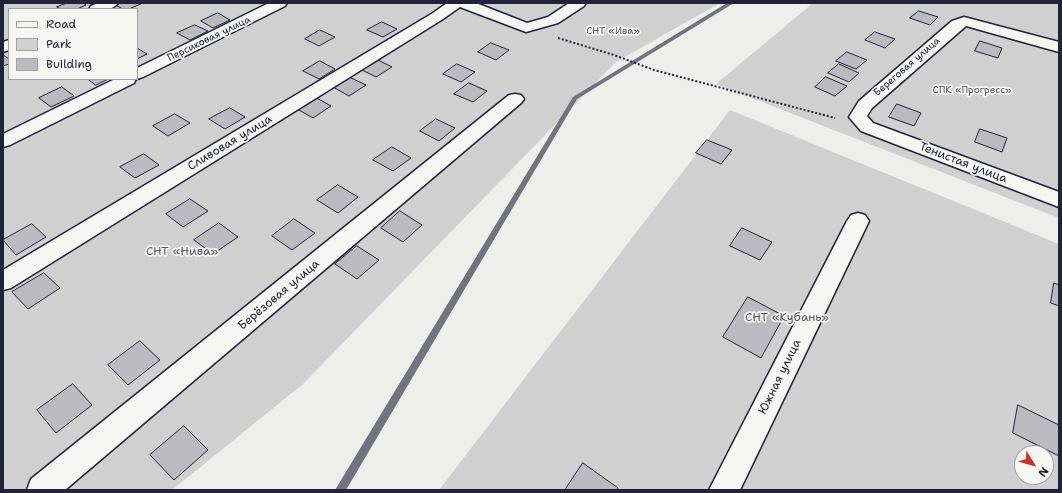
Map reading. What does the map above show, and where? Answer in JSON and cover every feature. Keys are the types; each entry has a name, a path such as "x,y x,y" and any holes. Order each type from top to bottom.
{"street":[{"path":"98,8 110,3"},
{"name":"Персиковая улица","path":"138,74 280,3"},
{"name":"Сливовая улица","path":"3,281 456,3"},
{"path":"463,3 526,28 553,20 579,3"},
{"name":"Береговая улица","path":"867,127 858,117 865,105 957,24 964,22 974,23 1059,47"},
{"path":"3,141 126,80"},
{"name":"Берёзовая улица","path":"42,490 515,99"},
{"name":"Тенистая улица","path":"867,127 1059,200"},
{"name":"Южная улица","path":"724,490 858,221"}],"path":[{"path":"526,28 641,65 867,127"}],"green space":[{"name":"СНТ «Нива»","path":"3,3 720,3 616,62 303,384 172,490 3,490"},
{"name":"СПК «Прогресс»","path":"813,3 1059,3 1059,218 716,84"},
{"name":"СНТ «Кубань»","path":"730,110 1059,244 1059,490 439,490"}],"building":[{"path":"67,3 83,3 86,5 79,8 57,7"},
{"path":"118,3 143,3 131,8 121,8 115,5"},
{"path":"919,11 938,17 930,25 910,18"},
{"path":"218,13 230,20 213,28 201,21"},
{"path":"382,22 397,29 383,37 367,30"},
{"path":"195,25 208,31 190,40 177,33"},
{"path":"320,30 335,37 319,46 305,39"},
{"path":"875,32 895,39 885,48 865,40"},
{"path":"980,41 1002,48 998,58 975,51"},
{"path":"491,43 509,50 496,60 478,52"},
{"path":"138,49 147,54 138,58"},
{"path":"847,52 867,60 856,69 836,61"},
{"path":"3,55 8,58 8,64 3,66"},
{"path":"376,59 392,67 376,77 360,69"},
{"path":"320,61 335,69 319,79 303,71"},
{"path":"457,64 475,72 461,82 443,74"},
{"path":"839,64 859,73 849,82 828,73"},
{"path":"349,77 366,85 349,96 333,87"},
{"path":"826,77 847,86 835,96 815,87"},
{"path":"89,80 106,80 96,85"},
{"path":"469,83 487,91 473,102 454,94"},
{"path":"62,87 74,96 51,107 39,98"},
{"path":"315,97 331,106 313,118 297,109"},
{"path":"897,104 921,113 914,126 889,117"},
{"path":"230,108 245,117 225,129 209,119"},
{"path":"175,114 190,123 168,136 153,126"},
{"path":"436,119 455,128 439,141 420,131"},
{"path":"980,129 1007,138 1002,152 975,142"},
{"path":"707,140 732,150 721,164 696,153"},
{"path":"392,147 411,158 393,171 373,160"},
{"path":"144,154 159,165 135,178 120,167"},
{"path":"338,185 358,197 338,213 317,200"},
{"path":"190,199 208,211 183,227 166,214"},
{"path":"400,211 422,225 403,242 381,228"},
{"path":"294,219 315,233 292,250 272,236"},
{"path":"219,223 238,237 213,254 194,240"},
{"path":"32,224 46,237 16,255 3,240"},
{"path":"742,228 772,242 760,260 730,246"},
{"path":"357,246 379,260 357,279 335,264"},
{"path":"44,273 60,288 28,309 12,292"},
{"path":"1054,283 1059,285 1059,306 1051,303"},
{"path":"748,297 784,316 761,358 723,337"},
{"path":"140,341 160,360 128,385 108,365"},
{"path":"73,384 92,405 56,433 37,410"},
{"path":"1018,405 1059,425 1059,456 1054,454 1054,445 1037,445 1013,433"},
{"path":"184,426 208,450 174,480 150,455"},
{"path":"583,463 618,488 617,490 565,490"}],"waterway":[{"path":"340,490 575,98 731,3"}],"park label":[{"name":"СНТ «Ива»","path":"613,31"}]}
